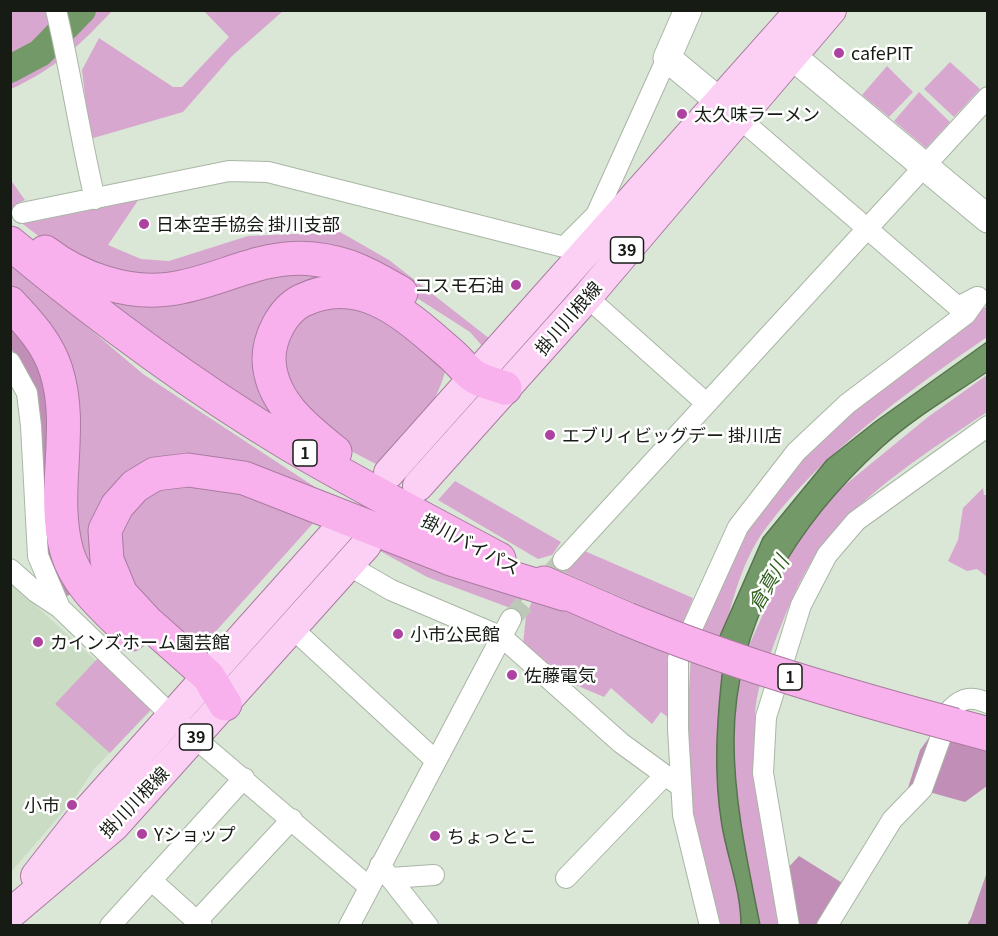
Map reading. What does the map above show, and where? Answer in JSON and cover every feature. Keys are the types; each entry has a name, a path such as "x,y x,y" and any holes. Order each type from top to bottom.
{"highway":[{"path":"14,227 49,255 94,279 133,291 170,290 266,261 311,258 354,266 412,299 490,375"},
{"name":"掛川バイパス","path":"14,227 81,302 187,378 286,442 370,490 564,594 685,643 758,667 987,734"},
{"path":"490,375 402,313 365,295 332,290 319,292 290,310 272,341 269,357 276,390 304,428 353,465 472,532 564,594"},
{"path":"10,303 37,331 57,370 63,413 60,504 68,554 89,592 191,695 225,705"},
{"path":"191,695 146,621 121,594 107,560 105,530 117,506 135,486 154,474 188,470 244,478 451,559 564,594"}],"main road":[{"name":"掛川川根線","path":"418,486 490,375 587,297 729,110 801,10"},
{"name":"掛川川根線","path":"389,473 490,375 729,110 792,56 831,10"},
{"name":"掛川川根線","path":"10,910 82,817 339,529"},
{"name":"掛川川根線","path":"10,914 114,825 225,705 357,555"}],"street":[{"path":"56,10 70,69 84,155 95,200"},
{"path":"14,227 95,200 229,171 268,172 564,247 596,215 688,10"},
{"path":"792,56 987,219"},
{"path":"667,58 958,307 982,293"},
{"path":"563,560 987,97"},
{"path":"710,926 673,781 678,658 738,527 796,452 847,404 966,314 982,293"},
{"path":"587,297 706,403"},
{"path":"10,362 27,393 38,556 60,608"},
{"path":"789,926 763,773 766,717 801,605 827,555 856,521 987,426"},
{"path":"357,555 391,590 502,637 621,743 673,781"},
{"path":"10,569 36,592 191,695 195,738 369,887"},
{"path":"349,926 369,887 385,872 436,761 511,619"},
{"path":"292,628 436,761"},
{"path":"827,926 892,820 922,789 951,709 961,699 976,698 987,703"},
{"path":"110,926 244,778"},
{"path":"566,878 673,781"},
{"path":"151,880 199,923 292,819"},
{"path":"385,872 434,875"},
{"path":"385,872 428,926"}],"shaded area":[{"path":"10,11 112,11 66,56 11,89"},
{"path":"204,11 283,11 232,56 183,112 90,139 82,70 99,38 173,87 182,87 229,37"},
{"path":"950,62 980,89 954,117 924,89"},
{"path":"887,66 913,92 889,117 862,95"},
{"path":"919,92 950,122 926,148 894,121"},
{"path":"10,179 25,200 19,203 21,216 143,193 108,245 141,259 169,261 248,236 340,232 389,260 490,339 483,347 470,332 339,248 140,280 66,257 11,215"},
{"path":"11,262 143,374 327,495 168,466 97,528 166,659 76,549 67,480 11,294"},
{"path":"330,271 263,335 293,433 224,388 87,286 258,272"},
{"path":"317,302 378,310 439,361 445,372 435,398 418,425 398,448 376,464 349,450 281,381 288,331"},
{"path":"987,306 987,337 898,401 840,448 789,500 766,528 750,554 744,569 733,598 721,643 695,635 739,538 800,452 933,343"},
{"path":"10,313 39,357 77,592 64,597 43,547 41,424 37,391 21,361 11,349"},
{"path":"987,375 987,412 899,473 857,508 822,546 801,581 767,662 755,709 755,745 760,797 785,925 708,925 684,778 691,654 747,650 789,556 829,498 928,417"},
{"path":"225,480 317,519 199,650 126,586 116,522 154,484"},
{"path":"455,481 561,542 552,555 538,559 438,500"},
{"path":"983,488 984,495 988,495 986,576 977,569 967,571 948,561 958,540 963,508"},
{"path":"344,531 530,592 513,609 427,577"},
{"path":"580,549 693,598 683,624 563,572"},
{"path":"10,582 151,711 94,769 74,799 11,872"},
{"path":"533,599 669,645 673,721 661,712 652,724 611,688 604,697 557,677 523,644 526,616"},
{"path":"98,658 154,706 110,753 55,704"},
{"path":"931,735 987,745 987,786 965,802 929,792 906,794 920,750"},
{"path":"799,856 844,884 823,925 794,925 786,870"},
{"path":"987,872 987,925 967,925 971,918"}],"water":[{"name":"倉真川","path":"987,342 987,372 908,425 852,476 799,542 777,578 759,616 745,656 737,697 734,741 739,810 760,925 741,925 737,888 719,806 718,726 723,666 709,661 763,538 827,460 875,422"}],"waterway":[{"path":"10,69 40,53 82,10"}],"tunnel":[{"path":"511,619 563,560"}],"place":[{"name":"cafePIT","path":"839,53"},
{"name":"太久味ラーメン","path":"682,114"},
{"name":"日本空手協会 掛川支部","path":"144,224"},
{"name":"コスモ石油","path":"516,285"},
{"name":"エブリィビッグデー 掛川店","path":"550,435"},
{"name":"小市公民館","path":"398,634"},
{"name":"カインズホーム園芸館","path":"38,642"},
{"name":"佐藤電気","path":"512,675"},
{"name":"小市","path":"72,805"},
{"name":"Yショップ","path":"142,834"},
{"name":"ちょっとこ","path":"435,836"}]}
